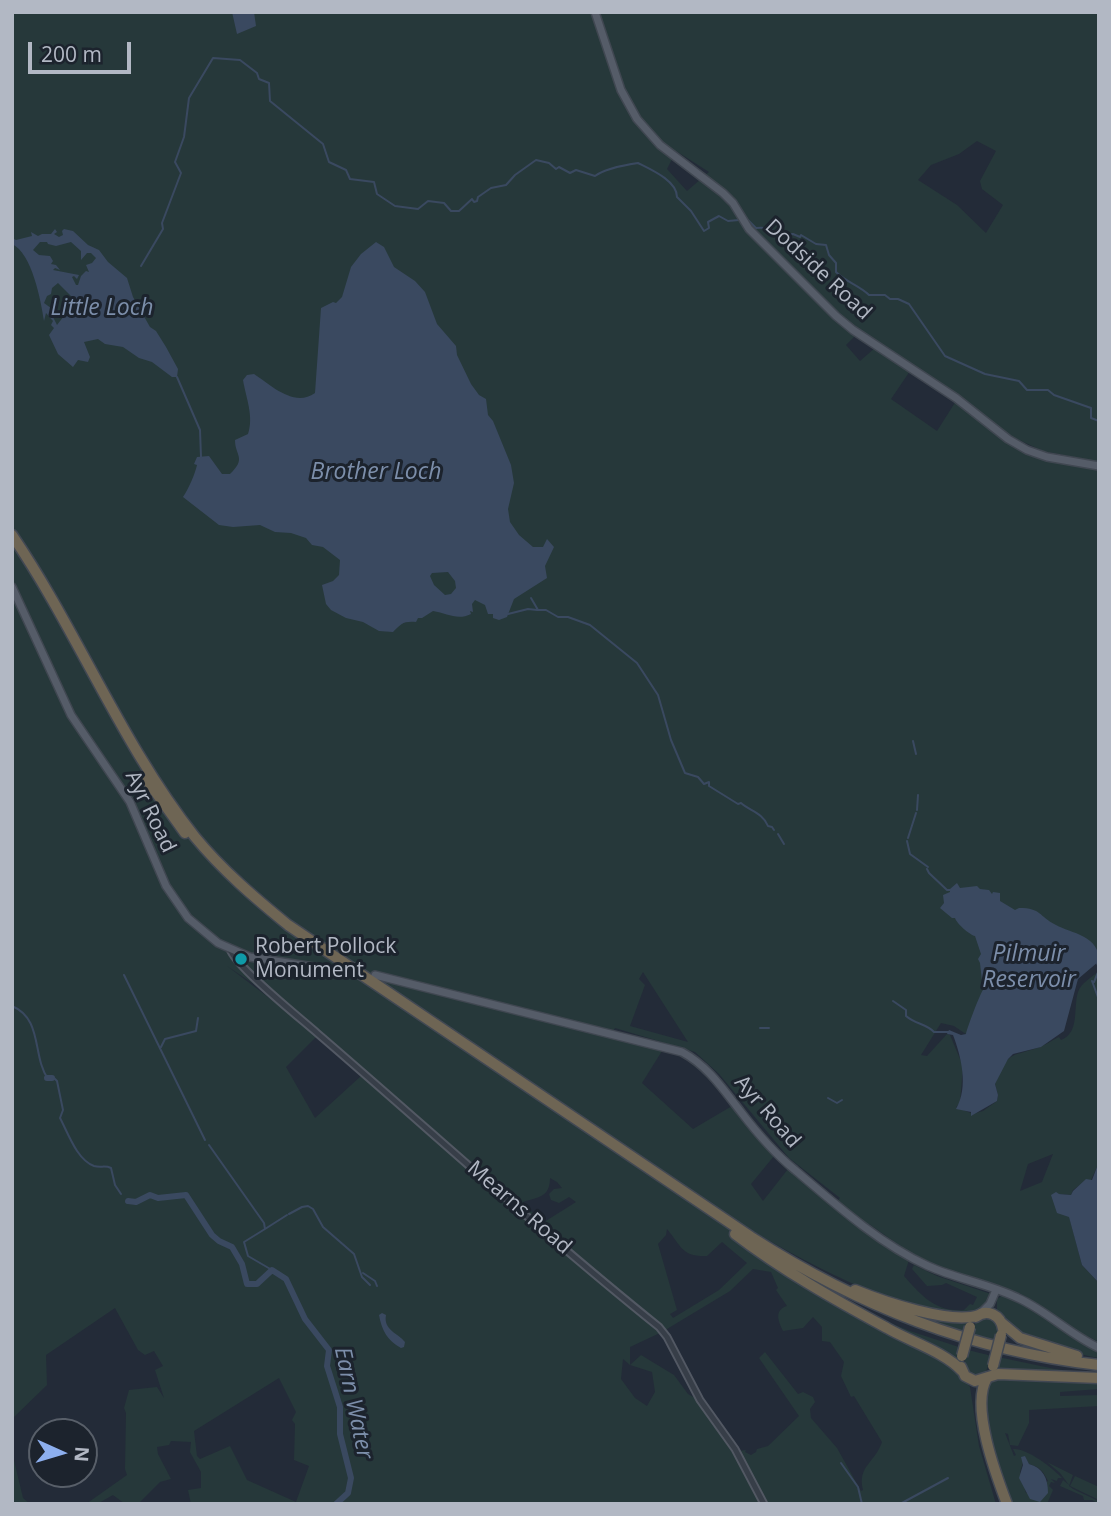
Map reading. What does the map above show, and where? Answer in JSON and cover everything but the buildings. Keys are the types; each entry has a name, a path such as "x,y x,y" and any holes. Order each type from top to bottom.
{"highway":[{"path":"12,536 52,600 148,769 196,838 228,874 288,925 772,1251 850,1294 923,1324 1009,1350 1099,1362"},
{"path":"12,546 165,808 223,877 283,929 794,1275 895,1333 952,1361 974,1388 983,1449 1000,1504"},
{"path":"734,1234 827,1290 915,1328 962,1344 1011,1356 1099,1371"},
{"path":"772,1251 839,1283 900,1305 967,1317 989,1313 1020,1338 1099,1362"},
{"path":"962,1371 962,1356 970,1327 979,1314"},
{"path":"999,1320 1001,1335 993,1366 981,1395 986,1433 1007,1504"},
{"path":"970,1380 977,1381 1002,1374 1099,1378"}],"main road":[{"name":"Dodside Road","path":"595,12 621,90 637,120 660,145 723,193 733,203 749,229 836,316 1027,450 1047,457 1099,466"},
{"name":"Ayr Road","path":"12,587 71,715 130,802 175,902 203,932 230,949 258,958 326,969"},
{"name":"Ayr Road","path":"375,975 682,1052 707,1070 774,1150 874,1234 929,1267 995,1294 1026,1302 1074,1335 1099,1348"},
{"path":"979,1314 986,1309 995,1294"},
{"path":"995,1294 999,1320"}],"street":[{"name":"Mearns Road","path":"230,949 233,956 266,988 401,1108 659,1327 700,1400 735,1449 764,1504"}],"shaded area":[{"path":"12,12 1099,12 1099,462 1043,451 1006,434 851,324 776,254 856,335 846,345 860,361 876,347 910,371 891,399 937,431 956,401 1000,438 1030,456 1099,468 1099,966 1095,956 988,1049 954,1026 941,1023 921,1055 927,1056 947,1034 950,1035 963,1066 960,1103 956,1107 973,1114 983,1111 997,1101 995,1084 1007,1060 1059,1037 1061,1040 1067,1037 1075,1019 1079,989 1099,971 1097,1167 1091,1180 1086,1180 1073,1190 1071,1195 1059,1194 1056,1204 1069,1216 1082,1265 1099,1283 1099,1342 1077,1331 1021,1294 941,1268 906,1250 869,1224 868,1232 909,1260 904,1276 930,1301 945,1308 964,1310 970,1304 973,1305 977,1297 946,1283 927,1286 912,1269 914,1265 937,1276 991,1294 990,1302 977,1311 953,1314 924,1309 856,1285 740,1224 729,1234 755,1254 954,1364 970,1387 979,1446 996,1504 766,1504 738,1451 746,1450 745,1452 751,1455 757,1449 768,1446 799,1416 759,1358 765,1352 798,1394 803,1392 813,1397 815,1402 810,1409 811,1418 837,1448 861,1491 862,1475 882,1442 854,1396 851,1397 841,1376 844,1362 830,1342 822,1341 822,1327 813,1317 803,1328 783,1331 779,1313 787,1306 776,1290 778,1288 771,1272 753,1269 730,1291 662,1332 630,1347 630,1365 641,1355 674,1375 688,1394 697,1399 732,1451 762,1504 191,1504 188,1490 201,1488 201,1472 190,1452 191,1442 171,1441 169,1445 157,1447 171,1479 160,1482 138,1504 125,1504 113,1495 97,1504 86,1504 127,1475 124,1408 129,1390 157,1387 164,1398 155,1370 163,1366 154,1351 145,1355 138,1350 115,1308 46,1355 47,1385 12,1419","holes":["977,141 996,151 980,181 982,189 1003,205 986,233 957,205 918,180 931,165 959,154","676,151 709,172 687,191 667,169","227,966 310,1022 537,1221 540,1218 525,1207 523,1202 546,1193 550,1178 557,1182 562,1188 554,1189 549,1194 551,1200 559,1203 569,1197 576,1202 541,1224 561,1242 558,1245 361,1076 315,1118 286,1067 318,1035","643,972 688,1042 630,1026 645,985 639,979","615,1028 695,1052 719,1074 789,1158 840,1198 835,1204 788,1169 763,1201 751,1184 774,1156 732,1106 693,1129 642,1083 662,1051 611,1036","1053,1154 1042,1182 1020,1191 1028,1164","667,1229 687,1253 707,1256 722,1242 747,1263 719,1290 673,1318 670,1314 677,1310 658,1244 666,1235","623,1359 630,1365 652,1372 655,1392 647,1406 635,1398 621,1379","279,1378 296,1412 292,1420 295,1424 294,1460 309,1466 296,1502 247,1480 230,1446 200,1459 197,1456 194,1431"]},
{"path":"1003,1295 1014,1298 1099,1350 1099,1358 1028,1338 1005,1321 997,1310 997,1299"},
{"path":"892,1306 970,1319 965,1334 903,1313"},
{"path":"866,1313 962,1348 959,1363"},
{"path":"979,1318 994,1318 999,1330 996,1343 971,1336"},
{"path":"968,1350 992,1356 984,1376 975,1379 963,1368"},
{"path":"998,1357 1055,1369 1099,1375 994,1372"},
{"path":"991,1378 1099,1380 1099,1389 1060,1392 1060,1396 1099,1395 1099,1406 1029,1410 1029,1423 1018,1446 1010,1445 1008,1434 1005,1433 1014,1456 1016,1455 1013,1449 1032,1455 1062,1478 1057,1481 1051,1479 1055,1483 1051,1482 1049,1486 1053,1490 1047,1504 1011,1504 991,1443 984,1400","holes":["1025,1456 1029,1464 1041,1470 1048,1481 1026,1493 1020,1472"]},
{"path":"12,1452 23,1498 30,1504 12,1504"},
{"path":"1047,1462 1073,1475 1069,1486 1099,1504 1084,1500 1083,1496 1060,1486 1063,1480 1069,1485"},
{"path":"1075,1476 1099,1487 1099,1500 1070,1486"}],"water":[{"path":"232,12 254,12 256,26 237,34"},
{"name":"Little Loch","path":"55,229 57,232 54,234 59,237 63,235 64,229 73,231 88,245 99,250 108,262 127,278 133,297 178,369 177,377 172,377 152,362 139,358 123,347 105,344 98,339 84,342 90,357 88,362 78,360 73,367 58,354 49,335 54,328 51,325 53,321 46,313 44,321 30,267 19,249 12,244 12,238 16,240 32,236 31,232 38,236 51,234","holes":["40,242 56,246 71,242 81,251 81,260 87,253 96,258 86,265 89,272 86,271 76,285 72,277 77,279 79,275 53,270 60,270 51,264 53,261 50,256 39,255 33,250","58,283 72,297 67,312 57,325 53,317 56,315 55,311 44,303"]},
{"name":"Brother Loch","path":"376,242 384,247 394,267 415,281 425,292 437,324 456,346 457,355 471,384 479,395 486,399 488,415 511,465 514,483 508,509 510,522 519,535 533,547 543,547 547,539 554,547 545,566 547,578 514,599 507,617 499,620 493,618 493,614 488,614 485,605 475,600 472,604 473,612 470,611 471,614 466,616 457,617 433,611 418,618 416,622 403,624 393,632 379,631 363,622 346,618 326,604 322,585 333,581 339,575 340,560 323,547 312,545 306,538 275,532 260,525 219,525 183,497 195,473 197,465 194,464 197,457 209,456 222,474 230,474 238,464 235,440 248,434 250,427 243,380 247,375 254,374 275,389 291,396 307,397 315,393 321,308 336,303 342,297 351,267 361,254","holes":["448,572 455,581 456,588 451,594 445,595 434,585 430,576 432,573"]},
{"name":"Pilmuir Reservoir","path":"957,883 960,888 977,886 989,890 992,894 1000,893 1000,901 1015,910 1026,908 1036,911 1050,922 1090,941 1098,953 1098,962 1078,979 1064,1031 1041,1047 1013,1054 995,1084 997,1101 971,1116 971,1112 956,1109 962,1091 962,1072 953,1035 947,1034 949,1030 961,1035 966,1034 983,990 978,959 981,954 975,936 940,908 944,903 943,895 950,892"},
{"path":"1099,1151 1099,1283 1082,1265 1069,1217 1057,1213 1051,1195 1056,1192 1071,1195 1086,1179 1092,1180"},
{"path":"379,1315 386,1315 389,1328 405,1342 404,1347 396,1345 386,1334"},
{"path":"1025,1456 1029,1464 1038,1468 1046,1478 1048,1493 1040,1502 1030,1499 1019,1478 1023,1465 1021,1457"}],"waterway":[{"path":"141,266 163,229 162,223 181,173 175,162 184,137 189,98 213,58 240,60 257,73 259,79 269,83 270,101 323,144 329,162 346,170 350,179 374,182 377,194 395,206 418,209 428,201 444,203 451,211 459,211 472,199 477,201 478,197 491,188 506,185 536,160 570,173 576,170 595,176 610,169 638,163 673,186 677,197 691,211 704,231 709,228 708,222 719,216 728,221 739,220"},
{"path":"748,220 756,228 768,228 778,235 801,235 816,244 826,245 829,255 836,263 836,272 844,279 869,295 885,295 909,304 945,356 985,374 1019,381 1027,390 1048,390 1054,395 1091,408 1091,418 1099,421"},
{"path":"177,377 200,430 201,457"},
{"path":"531,598 538,610 546,610 558,617 568,617 590,625 637,663 658,695 671,740 685,773 698,777 704,784 709,782 709,786 760,815 774,830"},
{"path":"508,614 528,609 537,610"},
{"path":"913,741 916,754"},
{"path":"917,810 918,795"},
{"path":"908,838 916,813"},
{"path":"778,834 784,844"},
{"path":"907,841 910,854 928,867"},
{"path":"927,869 950,890"},
{"path":"1097,963 1099,968"},
{"path":"1094,982 1099,970"},
{"path":"124,975 205,1140"},
{"path":"1092,981 1099,1000"},
{"path":"893,1001 906,1010 906,1016 913,1021 934,1032 949,1032"},
{"name":"Earn Water","path":"12,1006 22,1012 33,1029 40,1060 48,1079 54,1078 57,1081 63,1110 60,1118 74,1145 88,1163 111,1168 115,1185 121,1194"},
{"path":"161,1047 165,1039 196,1031 198,1018"},
{"path":"1099,1021 1099,1028"},
{"path":"760,1028 769,1028"},
{"name":"Earn Water","path":"47,1078 52,1078"},
{"path":"828,1098 837,1103 842,1100"},
{"path":"209,1145 264,1223 265,1229 244,1242 248,1256 272,1270"},
{"name":"Earn Water","path":"128,1201 136,1202 150,1195 158,1198 186,1195 212,1235 232,1247 242,1264 247,1284 257,1284 272,1270 286,1279 305,1319 329,1350 327,1366 340,1407 340,1434 351,1478 348,1493 336,1504"},
{"path":"289,1214 302,1207 313,1209 323,1227 354,1254 362,1277 370,1285"},
{"path":"265,1229 287,1215"},
{"path":"363,1273 375,1281 377,1286"},
{"path":"841,1463 858,1487 862,1504"},
{"path":"900,1504 948,1478"}],"tunnel":[{"path":"326,969 357,973"}],"place":[{"name":"Robert Pollock Monument","path":"241,959"}]}
